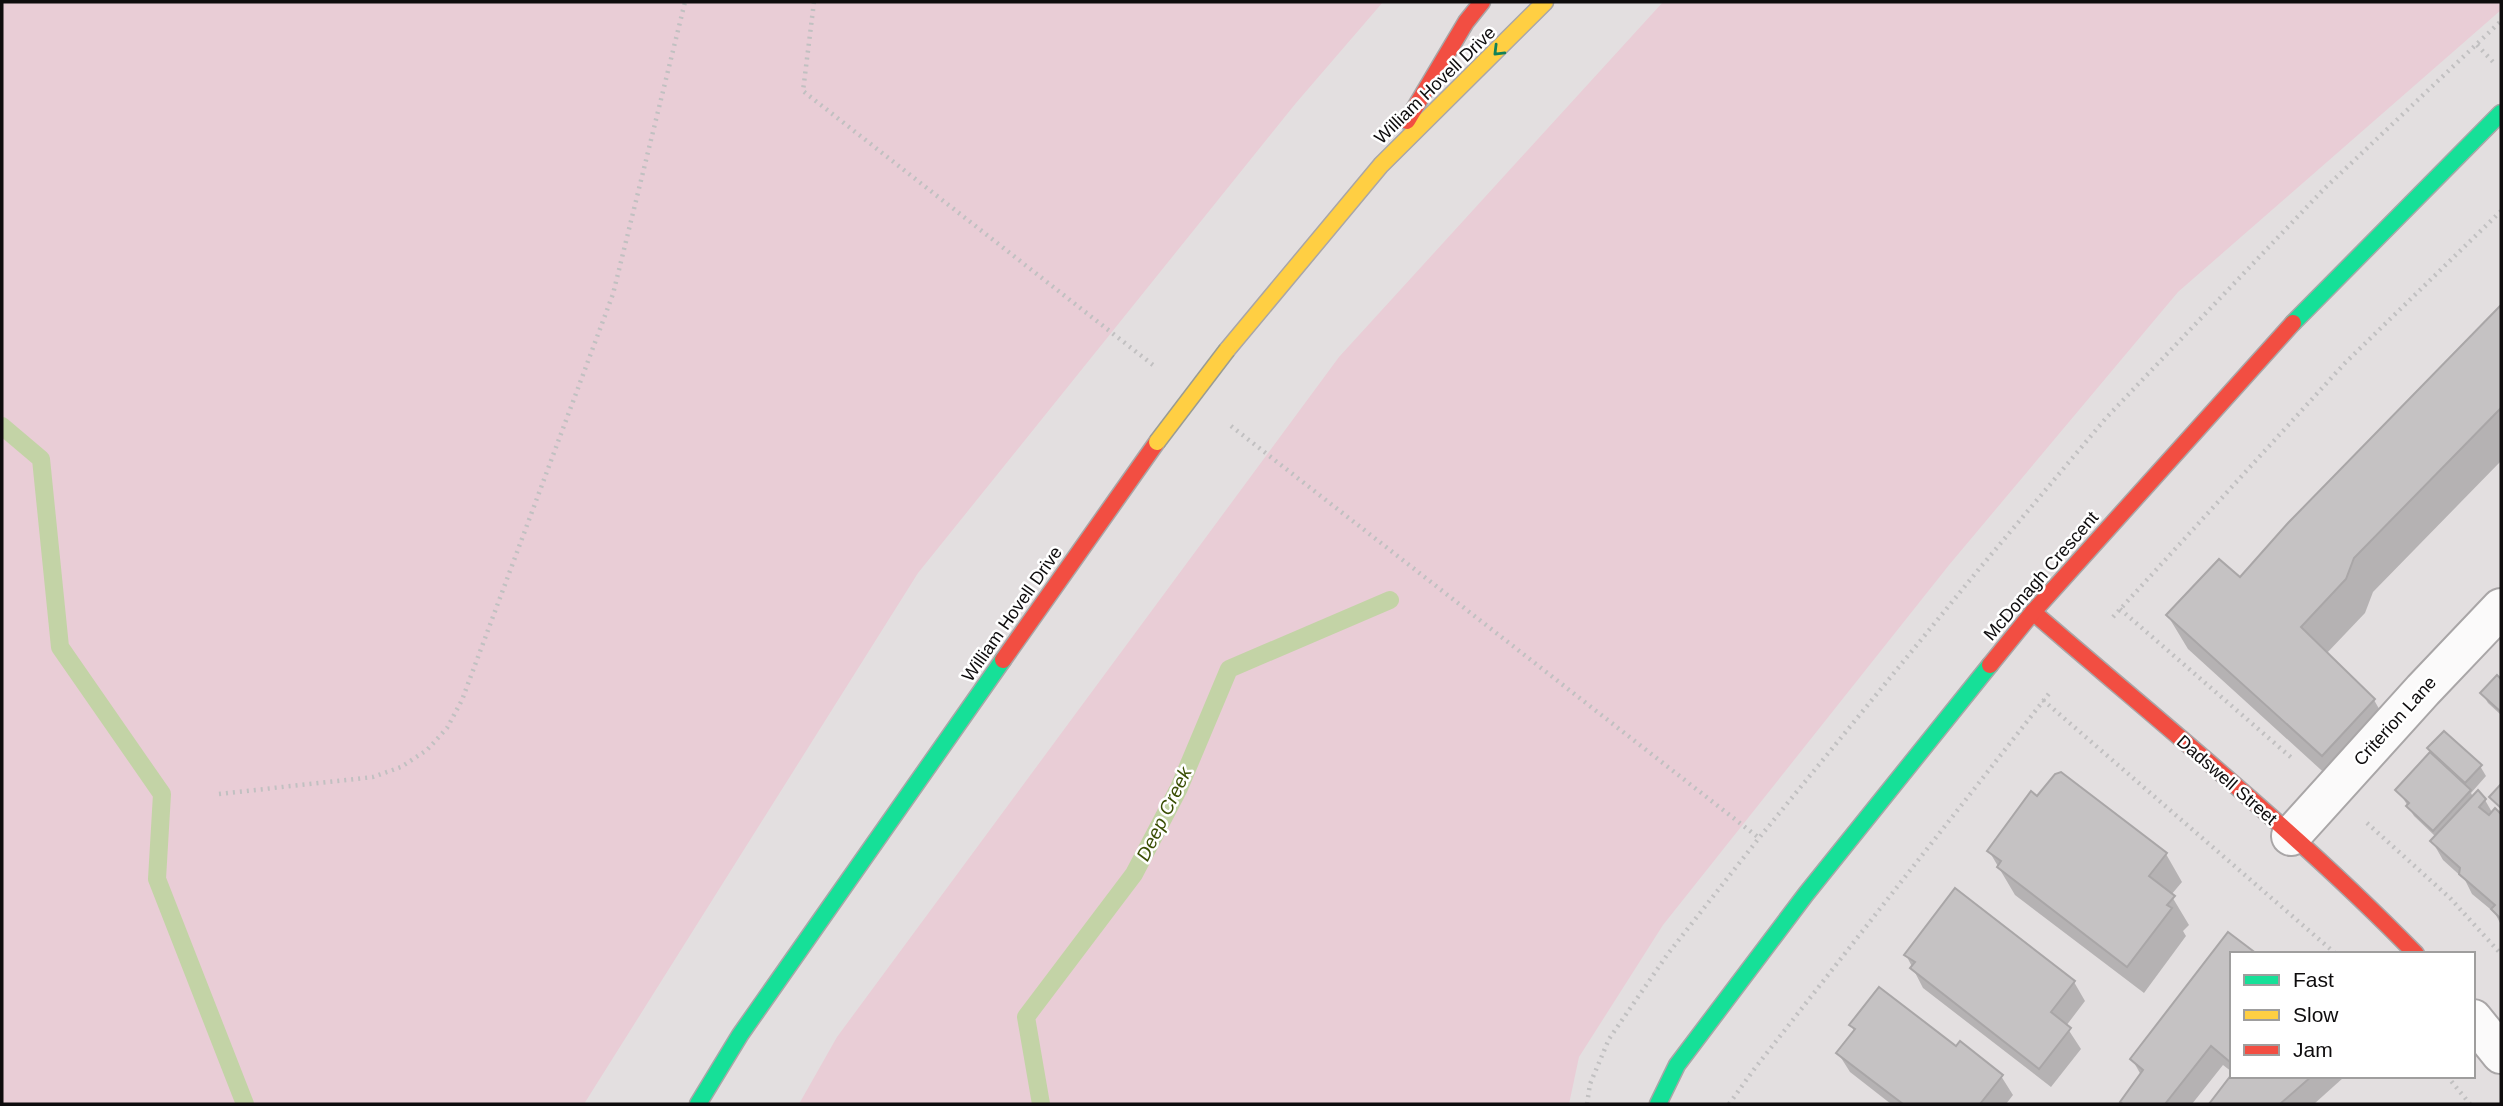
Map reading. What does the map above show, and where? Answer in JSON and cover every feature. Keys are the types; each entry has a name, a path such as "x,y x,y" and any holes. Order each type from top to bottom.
{"street":[{"name":"William Hovell Drive","path":"1381,165 1466,22 1482,2"},
{"name":"William Hovell Drive","path":"698,1104 740,1035 1157,442 1227,350 1381,165 1545,2"},
{"name":"McDonagh Crescent","path":"1658,1104 1677,1065 1806,894 2033,612 2290,326 2501,113"},
{"name":"Criterion Lane","path":"2291,836 2501,608"},
{"name":"Dadswell Street","path":"2033,612 2291,836 2377,914 2414,952"},
{"path":"2475,1022 2501,1054"}],"path":[{"path":"219,794 373,777 401,767 427,750 447,728 462,700 613,294 685,2"},
{"path":"814,2 803,92 1154,366"},
{"path":"1587,1104 1590,1084 1609,1039 1667,955 1759,838 2106,418 2324,190 2501,20"},
{"path":"2477,45 2501,70"},
{"path":"1220,418 1759,838"},
{"path":"2043,701 2334,952"},
{"path":"2449,1078 2470,1104"}],"shaded area":[{"path":"2,2 1383,2 1296,103 918,573 584,1104 2,1104"},
{"path":"1663,2 2501,2 2501,10 2178,292 1949,565 1663,925 1579,1057 1569,1104 799,1104 837,1037 1339,357"}],"building":[{"path":"2501,305 2501,408 2354,558 2346,579 2301,627 2375,699 2322,756 2166,615 2219,559 2240,577 2288,523"},
{"path":"2497,675 2501,679 2501,712 2480,693"},
{"path":"2444,731 2482,765 2465,783 2427,748"},
{"path":"2430,752 2471,790 2433,831 2406,806 2409,803 2395,790"},
{"path":"2061,772 2167,853 2149,876 2175,896 2167,905 2172,908 2127,967 1997,867 2001,861 1987,851 2031,791 2037,796 2055,774"},
{"path":"2501,784 2501,808 2489,797"},
{"path":"2478,790 2486,799 2479,807 2489,815 2495,808 2501,814 2501,919 2491,909 2495,905 2459,874 2460,868 2430,841"},
{"path":"1955,888 2075,981 2051,1012 2071,1028 2039,1069 1910,968 1915,962 1904,955"},
{"path":"2228,932 2254,952 2230,952 2230,1062 2211,1046 2165,1104 2123,1104 2120,1102 2143,1070 2130,1059"},
{"path":"1879,987 1956,1046 1960,1041 2003,1075 1980,1104 1903,1104 1836,1053 1855,1029 1849,1025"},
{"path":"2230,1077 2310,1078 2280,1104 2209,1104"}],"waterway":[{"path":"2,426 41,459 60,647 162,794 157,879 245,1104"},
{"name":"Deep Creek","path":"1041,1104 1026,1017 1134,874 1179,788 1229,669 1390,600"}],"traffic: fast":[{"path":"2293,323 2501,113"},
{"path":"698,1104 740,1035 1003,660"},
{"path":"1658,1104 1677,1065 1806,894 1990,665"}],"traffic: slow":[{"path":"1227,350 1381,165 1545,2"},
{"path":"1157,442 1227,350"}],"traffic: jam":[{"path":"1407,121 1466,22 1482,2"},
{"path":"1990,665 2033,612 2293,323"},
{"path":"1003,660 1157,442"},
{"path":"2033,612 2277,822 2414,952"}]}
